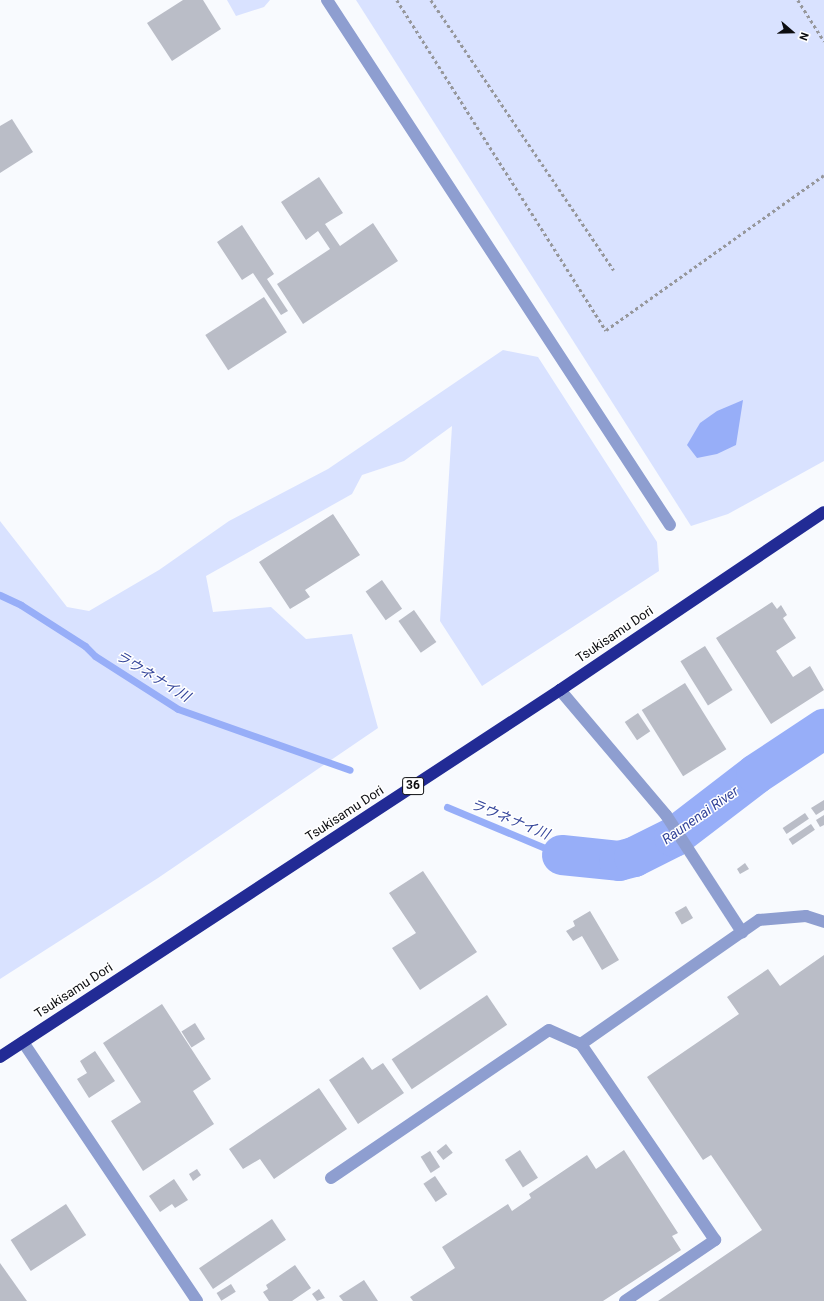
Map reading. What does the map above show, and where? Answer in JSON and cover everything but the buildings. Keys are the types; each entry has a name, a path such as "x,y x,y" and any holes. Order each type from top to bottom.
{"highway":[{"name":"Tsukisamu Dori","path":"0,1057 560,690 824,512"}],"street":[{"path":"327,0 670,525"},
{"path":"560,690 666,815 692,859 742,932"},
{"path":"581,1044 759,920 806,916 824,922"},
{"path":"331,1178 549,1030 581,1044 715,1240 624,1301"},
{"path":"23,1042 197,1301"}],"path":[{"path":"396,0 606,330 824,175"},
{"path":"431,0 614,270"},
{"path":"798,0 824,41"}],"shaded area":[{"path":"227,0 270,0 264,7 236,16"},
{"path":"356,0 824,0 824,461 728,514 691,526"},
{"path":"503,350 538,357 657,542 659,571 482,686 440,621 452,426 404,461 362,475 352,494 206,576 213,612 271,607 306,639 352,634 378,728 158,878 0,979 0,521 67,607 89,611 159,570 229,521 328,469"}],"water":[{"path":"743,400 736,445 717,454 697,458 687,445 700,423 717,411"}],"waterway":[{"name":"ラウネナイ川","path":"0,595 21,605 85,646 95,656 178,709 350,770"},
{"name":"Raunenai River","path":"562,855 619,861 634,857 674,837 756,774 824,729"},
{"name":"ラウネナイ川","path":"447,807 562,855"}]}
